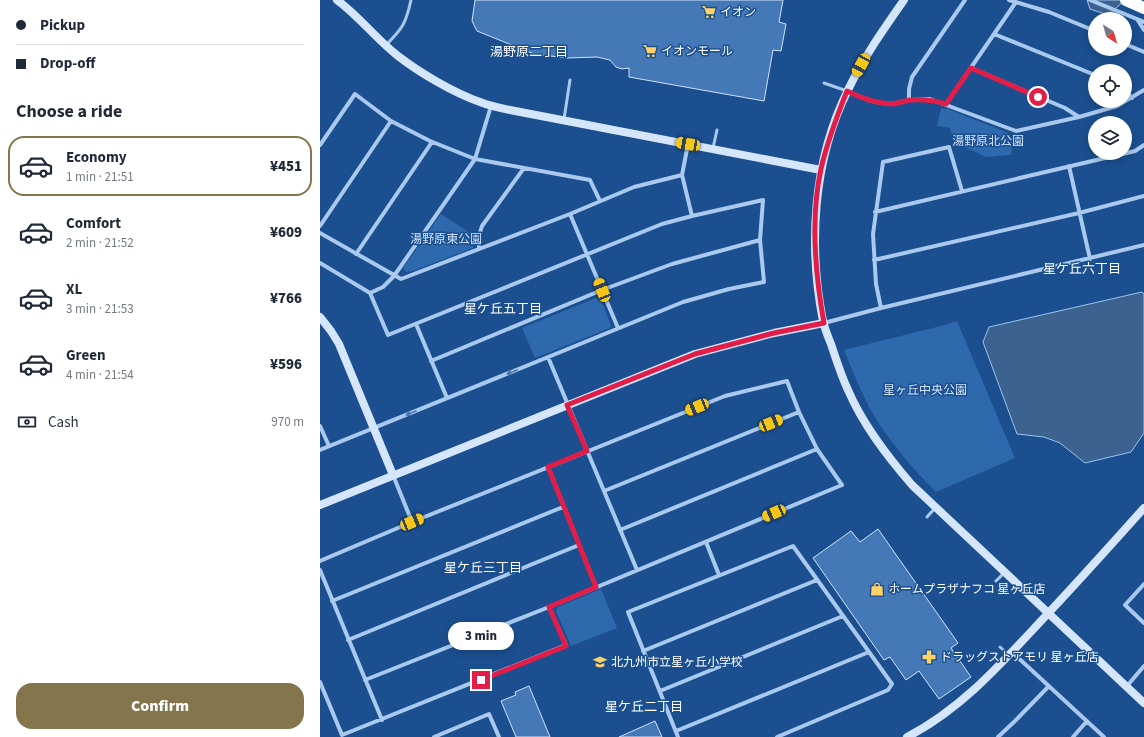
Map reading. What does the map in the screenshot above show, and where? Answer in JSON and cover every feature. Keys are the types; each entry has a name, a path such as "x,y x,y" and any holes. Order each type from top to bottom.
{"highway":[{"path":"1126,0 1144,8"}],"street":[{"path":"337,0 355,14 386,46 419,71 480,102 510,110 821,170"},
{"path":"904,0 876,41 847,91 828,141 821,170 815,214 818,285 824,323 839,368 848,391 886,455 912,485 1144,703"},
{"path":"909,100 909,89 912,77 965,0"},
{"path":"1009,0 1049,12 1088,29"},
{"path":"1090,0 1144,22"},
{"path":"946,104 1016,2"},
{"path":"1137,19 1144,30"},
{"path":"994,34 1088,72"},
{"path":"1132,47 1144,52"},
{"path":"971,68 1065,108 1079,117"},
{"path":"1132,98 1144,90"},
{"path":"847,91 868,100 881,103 893,104 909,100 930,99 1016,131 1079,117 1109,108"},
{"path":"320,145 355,94 391,120 432,142 475,159 590,180 600,201"},
{"path":"370,293 383,287 394,276 475,159 491,105"},
{"path":"320,226 391,120"},
{"path":"356,254 432,142"},
{"path":"688,144 682,175 692,216"},
{"path":"875,212 1134,151 1144,145"},
{"path":"881,308 876,284 873,234 883,162 949,147 962,191"},
{"path":"1069,166 1090,259"},
{"path":"479,249 479,236 482,226 524,168"},
{"path":"320,233 401,279 570,214 634,187 682,175"},
{"path":"874,260 1079,213 1144,196"},
{"path":"320,263 370,293 388,335 662,224 763,200 760,240 764,282 683,302 320,450"},
{"path":"570,214 618,328"},
{"path":"431,361 602,290 672,264 760,240"},
{"path":"320,505 695,354 774,333 824,323 1144,245"},
{"path":"320,317 339,344 412,522"},
{"path":"416,324 447,398"},
{"path":"548,357 637,570"},
{"path":"320,560 725,396 787,381 799,412 817,449 842,485 549,607 366,680"},
{"path":"604,491 799,412"},
{"path":"320,426 329,446"},
{"path":"620,530 817,449"},
{"path":"548,467 596,587"},
{"path":"332,601 563,507"},
{"path":"907,737 949,712 968,695 1011,653 1143,511"},
{"path":"706,542 719,575"},
{"path":"348,640 579,545"},
{"path":"678,737 628,612 793,546 892,684 888,690 784,736 777,737"},
{"path":"320,570 382,720"},
{"path":"643,651 817,580"},
{"path":"1144,584 1125,605 1144,623"},
{"path":"320,682 342,736 566,646 549,607"},
{"path":"660,691 843,616"},
{"path":"676,731 869,652"},
{"path":"1011,653 1104,737"},
{"path":"1127,686 1144,666"},
{"path":"998,737 1049,686"},
{"path":"320,697 325,695"},
{"path":"434,737 489,714 499,737"},
{"path":"1073,737 1087,721"}],"lane":[{"path":"386,46 401,30 406,21 411,0"},
{"path":"564,120 570,80"},
{"path":"824,83 847,91"},
{"path":"713,148 717,130"},
{"path":"927,517 936,508"},
{"path":"996,581 1005,572"},
{"path":"1000,647 1011,653"}],"green space":[{"name":"湯野原北公園","path":"941,108 948,109 1008,133 1006,138 1013,140 1011,155 986,157 954,142 950,128 937,126"},
{"name":"湯野原東公園","path":"441,214 475,236 473,248 413,271 406,272 403,268"},
{"path":"596,298 601,300 611,325 610,328 535,358 522,328"},
{"name":"星ヶ丘中央公園","path":"957,321 1015,458 936,492 900,453 884,432 863,395 844,350"},
{"path":"601,589 617,628 571,646 556,611 558,607"}],"shaded area":[{"path":"1087,0 1125,0 1111,12 1099,12 1090,9"},
{"path":"1142,292 1144,294 1144,433 1131,452 1085,463 1060,443 1044,437 1017,434 983,342 989,327"}],"building":[{"name":"イオンモール","path":"475,0 783,0 779,22 786,24 781,51 773,50 764,101 629,77 629,68 622,69 616,67 610,60 597,57 567,58 534,54 477,31 472,21"},
{"name":"ホームプラザナフコ 星ヶ丘店","path":"878,529 958,643 951,648 971,677 939,699 919,671 906,680 890,657 884,660 813,558 851,531 860,542"},
{"path":"529,686 550,737 516,737 501,701 516,695 515,692"},
{"path":"655,721 662,737 619,737"}],"place":[{"name":"イオン","path":"709,12"},
{"name":"イオンモール","path":"650,51"},
{"name":"ホームプラザナフコ 星ヶ丘店","path":"877,589"},
{"name":"ドラッグストアモリ 星ヶ丘店","path":"929,657"},
{"name":"北九州市立星ヶ丘小学校","path":"600,662"}],"district":[{"name":"湯野原二丁目","path":"529,52"},
{"name":"星ケ丘六丁目","path":"1082,269"},
{"name":"星ケ丘五丁目","path":"503,309"},
{"name":"星ケ丘三丁目","path":"483,568"},
{"name":"星ケ丘二丁目","path":"644,707"}],"route":[{"path":"481,680 566,646 549,607 596,587 548,467 587,451 567,405 695,354 774,333 824,323 818,285 815,214 821,170 828,141 847,91 868,100 881,103 893,104 909,100 930,99 946,104 971,68 1038,97"}]}
